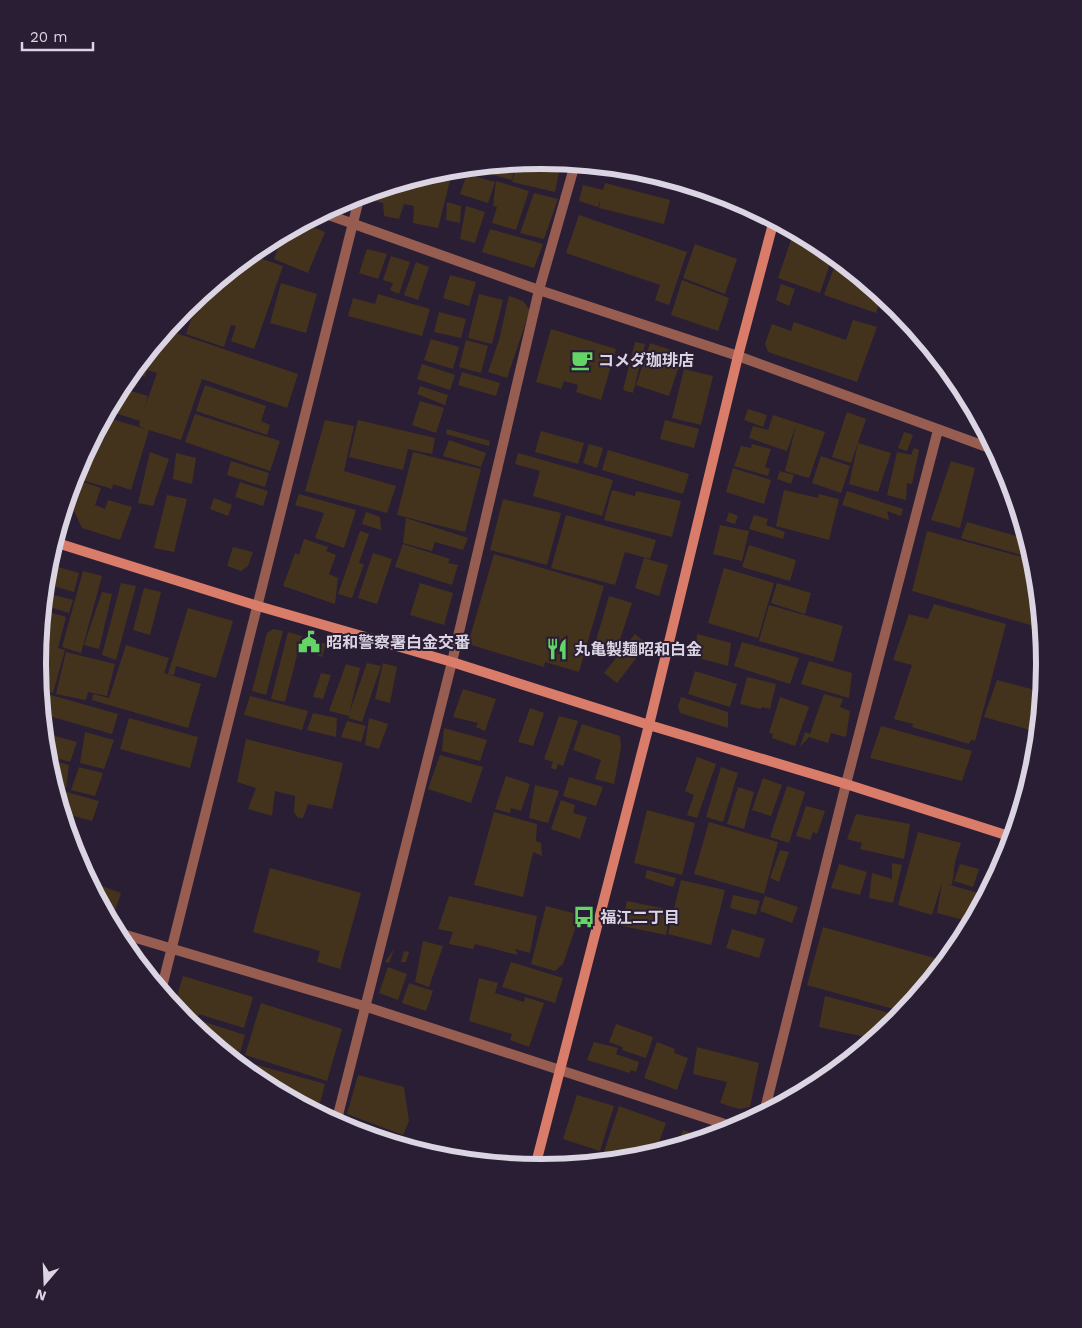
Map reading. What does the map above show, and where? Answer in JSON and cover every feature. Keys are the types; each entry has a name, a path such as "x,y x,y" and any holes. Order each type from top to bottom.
{"street":[{"path":"338,1115 452,662 539,290 573,170"},
{"path":"163,983 358,205"},
{"path":"332,215 539,290 738,356 986,447"},
{"path":"537,1159 648,725 738,356 772,227"},
{"path":"766,1105 846,784 938,430"},
{"path":"61,544 258,606 452,662 648,725 846,784 1005,835"},
{"path":"128,935 364,1006 723,1123"}],"building":[{"path":"514,170 512,180 483,172"},
{"path":"515,170 559,170 555,192 512,182"},
{"path":"467,175 495,182 488,203 460,194"},
{"path":"451,178 438,228 413,223 414,206 404,204 399,219 384,216 383,203 374,201 375,199 413,186"},
{"path":"496,181 529,191 516,230 492,223 497,207 493,206"},
{"path":"605,183 670,200 664,224 599,208 601,197 598,207 579,201 583,185 603,190"},
{"path":"534,193 558,199 544,239 520,233"},
{"path":"447,202 461,206 460,223 446,220"},
{"path":"466,206 485,212 475,243 460,239"},
{"path":"579,215 687,252 669,305 655,300 660,285 566,253"},
{"path":"311,226 325,232 308,273 274,259 279,245"},
{"path":"490,229 543,244 534,268 482,252"},
{"path":"792,238 830,263 820,293 778,278"},
{"path":"695,244 737,259 725,294 683,278"},
{"path":"367,249 387,254 378,279 359,273"},
{"path":"391,256 410,262 399,294 390,290 393,283 383,280"},
{"path":"259,258 283,266 254,349 231,341 236,326 231,325 224,347 186,334 194,312 240,271"},
{"path":"416,262 429,267 418,300 404,295"},
{"path":"835,266 879,303 876,313 824,295"},
{"path":"450,275 476,282 469,306 443,298"},
{"path":"682,280 729,298 718,331 671,315"},
{"path":"281,283 317,294 306,333 270,323"},
{"path":"781,284 795,289 789,306 776,300"},
{"path":"378,294 430,309 422,336 348,316 353,298 375,304"},
{"path":"479,294 503,300 492,344 468,338"},
{"path":"509,296 523,301 530,310 507,378 488,372 499,340"},
{"path":"439,312 466,319 461,338 434,332"},
{"path":"853,320 877,327 857,382 768,352 765,344 772,324 791,331 794,322 846,340"},
{"path":"551,329 616,349 601,400 576,392 578,385 564,381 561,389 536,382"},
{"path":"174,332 298,374 287,408 202,379 181,440 149,430 131,490 113,484 112,489 82,480 97,445 112,419 145,429 139,426 140,421 115,413 129,390 148,396 144,410 157,373 147,370 145,377 140,375"},
{"path":"431,339 459,347 453,369 424,360"},
{"path":"466,340 488,346 481,373 459,367"},
{"path":"635,342 645,344 633,393 623,390"},
{"path":"650,343 683,354 669,396 636,385"},
{"path":"422,364 455,375 450,390 417,379"},
{"path":"684,369 713,376 701,425 672,418"},
{"path":"462,372 500,383 496,396 458,385"},
{"path":"205,385 266,406 261,421 270,425 267,435 196,411"},
{"path":"420,386 448,395 445,405 417,394"},
{"path":"420,401 444,408 436,433 412,425"},
{"path":"748,409 767,415 763,427 744,420"},
{"path":"847,412 866,419 851,463 832,457"},
{"path":"195,414 280,441 270,471 185,442"},
{"path":"773,415 825,432 809,478 785,471 796,425 787,451 749,438 753,426 768,430"},
{"path":"325,420 354,426 344,471 396,486 387,513 305,491"},
{"path":"358,420 435,438 432,454 408,449 403,470 349,457"},
{"path":"665,420 699,429 694,448 660,439"},
{"path":"447,429 490,441 489,446 446,434"},
{"path":"541,431 584,443 578,464 535,452"},
{"path":"904,432 913,435 907,451 898,448"},
{"path":"449,440 486,453 481,467 443,456"},
{"path":"858,443 891,453 878,492 849,484"},
{"path":"589,444 603,448 597,468 583,463"},
{"path":"752,444 771,449 765,467 770,469 768,476 734,466 741,446 751,448"},
{"path":"914,448 919,450 912,484 907,483 906,500 887,495 897,452 911,455"},
{"path":"608,450 689,474 683,494 602,470"},
{"path":"150,452 169,459 153,506 138,503"},
{"path":"413,452 481,469 465,532 397,515"},
{"path":"176,453 196,458 192,484 173,479"},
{"path":"518,453 613,480 602,516 533,496 540,471 515,464"},
{"path":"821,456 850,466 841,493 812,483"},
{"path":"231,461 269,473 265,487 227,475"},
{"path":"951,461 975,468 960,528 931,520"},
{"path":"733,468 771,480 764,504 726,492"},
{"path":"780,471 794,475 791,484 777,479"},
{"path":"83,482 101,488 95,505 105,509 108,500 132,507 120,540 82,528 73,509"},
{"path":"240,482 268,491 263,506 235,497"},
{"path":"612,490 635,496 636,491 681,501 672,537 604,520"},
{"path":"784,490 818,498 819,494 839,499 829,540 776,526"},
{"path":"847,491 903,509 901,516 887,511 889,520 842,505"},
{"path":"299,494 356,510 344,548 315,538 324,513 295,505"},
{"path":"167,495 187,499 174,552 154,548"},
{"path":"214,498 232,505 228,516 210,509"},
{"path":"503,499 561,513 547,565 490,550"},
{"path":"366,512 380,517 381,530 362,524"},
{"path":"729,512 738,516 735,524 726,521"},
{"path":"566,515 656,540 650,559 625,552 615,585 551,568"},
{"path":"754,515 768,519 766,525 785,532 783,539 749,529"},
{"path":"406,518 468,538 463,550 435,542 432,551 403,543"},
{"path":"967,522 1019,537 1023,556 961,538"},
{"path":"720,525 749,531 742,561 713,554"},
{"path":"360,531 369,534 359,563 364,564 352,598 338,594"},
{"path":"927,531 1024,557 1032,599 1034,626 912,591"},
{"path":"304,539 328,547 326,551 336,555 329,574 338,578 335,604 283,586 295,553 299,555"},
{"path":"403,544 450,559 448,563 458,565 452,585 395,567"},
{"path":"749,545 796,560 790,581 742,567"},
{"path":"233,547 253,552 248,566 241,571 227,566"},
{"path":"373,553 392,559 377,604 358,598"},
{"path":"494,554 604,586 579,672 545,662 544,667 468,644"},
{"path":"644,558 668,565 659,596 635,588"},
{"path":"58,567 79,573 74,592 53,586"},
{"path":"724,568 774,583 758,638 708,623"},
{"path":"83,571 102,576 81,653 62,647"},
{"path":"121,583 136,586 116,660 102,655"},
{"path":"420,583 453,593 444,625 410,615"},
{"path":"777,583 811,593 805,614 771,603"},
{"path":"144,588 161,592 150,635 133,630"},
{"path":"102,592 112,594 99,649 84,645"},
{"path":"54,595 73,600 69,613 50,607"},
{"path":"609,596 632,603 614,658 593,651"},
{"path":"934,604 1006,624 975,741 971,740 969,744 912,727 913,724 894,719 912,665 893,660 909,614 928,619"},
{"path":"769,605 843,626 833,662 759,641"},
{"path":"188,608 233,621 216,678 176,666 174,675 168,674"},
{"path":"49,613 66,617 58,648 65,650 53,693 47,691 46,664"},
{"path":"273,629 283,631 266,695 252,691 267,633"},
{"path":"288,632 302,636 285,702 271,699"},
{"path":"635,634 647,644 617,683 604,673"},
{"path":"697,634 731,643 728,666 695,657"},
{"path":"317,641 326,644 322,657 317,655"},
{"path":"742,642 799,658 790,684 734,666"},
{"path":"126,645 169,658 164,673 201,684 188,728 92,700 93,694 109,698"},
{"path":"66,652 115,664 107,696 88,692 86,700 56,694"},
{"path":"809,661 852,673 849,698 801,684"},
{"path":"367,663 381,666 362,722 348,718 349,716 329,711 346,664 360,668 349,714"},
{"path":"383,663 397,667 390,703 375,699"},
{"path":"695,671 737,684 730,707 688,694"},
{"path":"321,673 331,675 323,699 313,697"},
{"path":"747,677 776,684 770,709 740,704"},
{"path":"997,680 1035,690 1032,730 984,717"},
{"path":"463,689 496,699 485,731 476,727 478,723 453,717"},
{"path":"47,694 118,714 112,734 49,716"},
{"path":"824,694 843,699 840,707 850,711 846,737 831,733 828,743 809,737 800,747 805,732 810,734"},
{"path":"250,696 308,711 302,730 244,715"},
{"path":"681,697 728,712 728,728 680,713 678,706"},
{"path":"780,697 809,707 795,746 772,738 773,734 769,733"},
{"path":"530,708 544,713 533,746 518,742"},
{"path":"313,713 337,718 336,737 307,730"},
{"path":"559,716 578,721 563,766 558,764 556,770 551,768 553,762 544,759"},
{"path":"129,718 198,737 190,768 120,749"},
{"path":"369,718 388,724 379,749 365,745"},
{"path":"347,721 366,726 361,742 341,737"},
{"path":"582,724 620,736 621,747 614,784 595,779 601,760 573,750"},
{"path":"881,726 972,751 962,781 870,758"},
{"path":"444,728 487,740 480,761 442,751"},
{"path":"85,732 114,740 104,769 80,763"},
{"path":"51,735 77,742 70,762 55,758"},
{"path":"246,739 343,763 332,809 308,804 303,818 298,818 294,812 295,796 275,791 272,816 248,809 256,788 237,782"},
{"path":"440,755 483,767 471,803 428,789"},
{"path":"697,757 716,764 697,818 687,815 694,795 685,791"},
{"path":"56,761 69,765 66,788 62,787"},
{"path":"79,767 103,773 95,796 71,790"},
{"path":"721,767 738,773 723,822 706,817"},
{"path":"506,776 530,784 521,811 511,808 510,813 495,809"},
{"path":"569,777 603,787 596,806 563,796"},
{"path":"763,778 782,785 771,816 752,810"},
{"path":"535,785 559,791 548,823 529,818"},
{"path":"787,786 805,792 789,843 770,837"},
{"path":"738,787 754,792 744,829 727,824"},
{"path":"63,791 99,801 92,821 70,815"},
{"path":"561,800 575,805 573,813 587,817 580,839 551,829"},
{"path":"806,806 825,811 817,834 813,832 810,840 796,836"},
{"path":"647,810 695,823 682,875 634,863"},
{"path":"494,812 537,824 536,841 541,843 542,856 533,852 523,897 474,885"},
{"path":"856,814 910,824 904,859 860,849 862,843 847,839"},
{"path":"709,822 778,842 764,894 694,874"},
{"path":"918,832 961,843 955,862 952,885 946,884 979,893 964,920 937,913 942,883 932,915 898,905"},
{"path":"780,850 789,852 779,882 770,878"},
{"path":"993,859 995,860 985,883"},
{"path":"892,863 902,865 893,903 869,898 872,873 892,879"},
{"path":"839,864 867,872 860,895 831,888"},
{"path":"960,864 979,869 973,887 954,881"},
{"path":"270,868 361,893 340,969 317,962 320,951 253,932"},
{"path":"647,870 676,878 673,887 645,878"},
{"path":"681,880 725,890 711,945 668,934"},
{"path":"98,885 121,893 114,913"},
{"path":"733,895 760,901 756,915 730,908"},
{"path":"449,896 537,916 530,953 515,949 518,955 475,944 473,949 449,944 453,932 438,929"},
{"path":"765,896 798,907 792,923 760,911"},
{"path":"627,901 671,910 666,935 622,926"},
{"path":"546,906 580,915 563,964 555,971 531,964"},
{"path":"823,927 938,959 895,1010 807,985"},
{"path":"732,929 765,939 759,958 726,948"},
{"path":"423,941 443,946 429,987 415,982"},
{"path":"394,949 389,963 385,962"},
{"path":"404,951 409,952 406,962 401,962"},
{"path":"511,962 563,978 555,1003 502,987"},
{"path":"388,967 407,974 398,1000 379,993"},
{"path":"183,976 253,997 244,1028 199,1014 197,1020 176,998"},
{"path":"479,978 498,983 495,993 524,1002 525,997 544,1003 529,1047 510,1040 512,1034 469,1021"},
{"path":"409,983 433,991 426,1011 402,1003"},
{"path":"825,996 891,1014 866,1037 819,1027"},
{"path":"261,1003 342,1029 327,1081 245,1055"},
{"path":"201,1021 245,1035 239,1056 215,1036 200,1023"},
{"path":"616,1024 653,1037 646,1058 622,1050 623,1047 609,1042"},
{"path":"594,1042 618,1048 616,1054 639,1062 636,1072 631,1070 630,1073 587,1060"},
{"path":"657,1042 675,1049 674,1053 688,1058 677,1090 644,1078"},
{"path":"697,1047 759,1063 750,1107 739,1109 720,1103 727,1082 693,1074"},
{"path":"247,1062 325,1084 320,1103 307,1100"},
{"path":"358,1075 404,1087 409,1121 403,1135 347,1114"},
{"path":"577,1095 614,1106 600,1151 563,1139"},
{"path":"619,1106 666,1123 658,1144 603,1155"},
{"path":"683,1130 689,1132 688,1136 681,1138"}],"place":[{"name":"コメダ珈琲店","path":"582,360"},
{"name":"昭和警察署白金交番","path":"309,642"},
{"name":"丸亀製麺昭和白金","path":"557,649"},
{"name":"福江二丁目","path":"584,917"}]}
